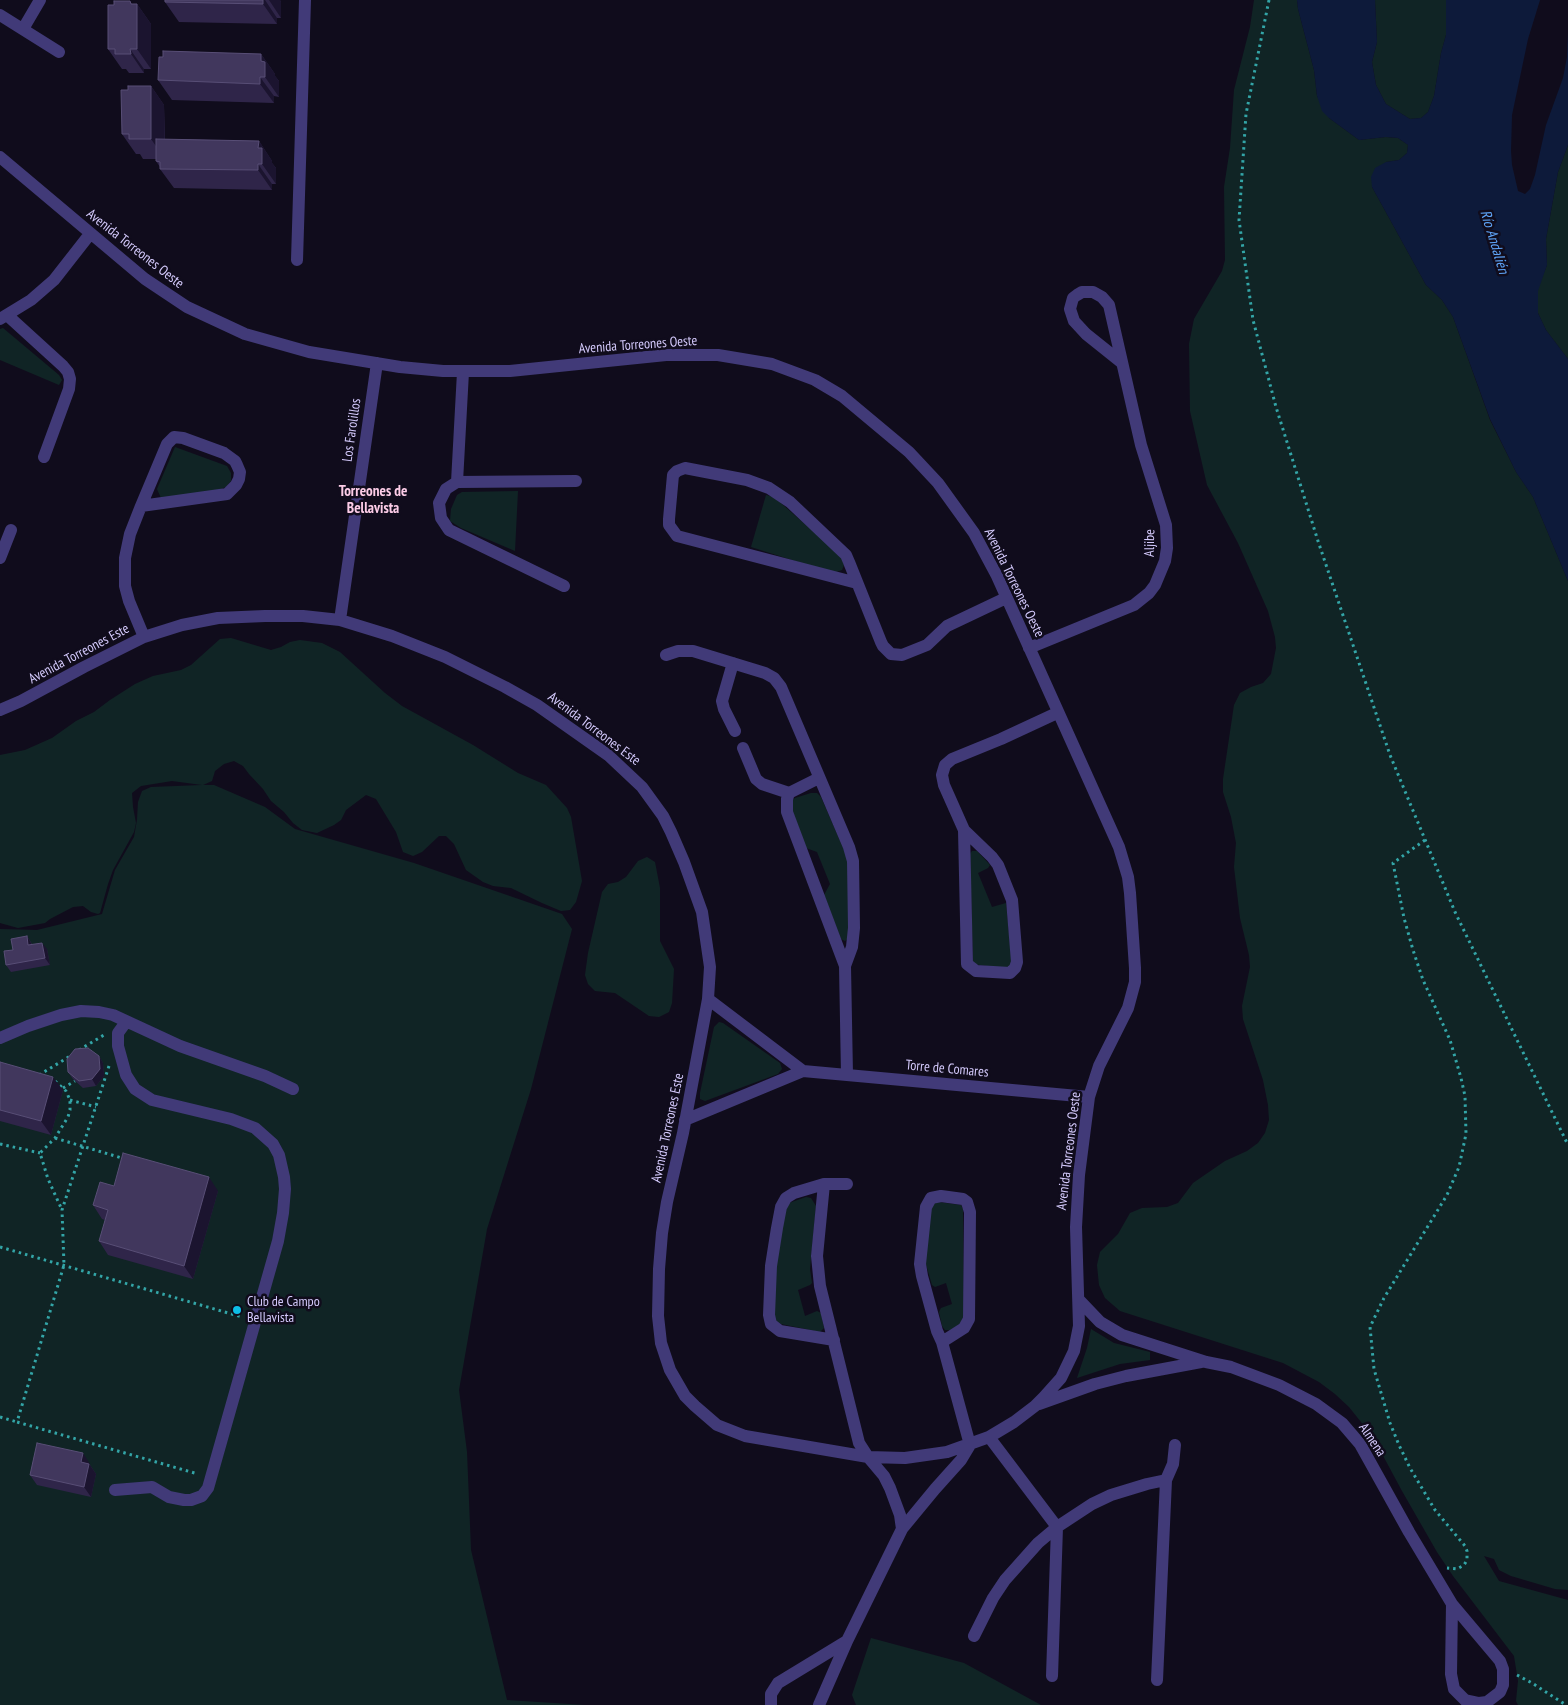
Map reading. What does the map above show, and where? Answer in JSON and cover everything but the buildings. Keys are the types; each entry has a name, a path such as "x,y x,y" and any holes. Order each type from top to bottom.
{"street":[{"path":"23,28 40,0"},
{"path":"297,260 305,0"},
{"path":"0,15 59,52"},
{"name":"Avenida Torreones Oeste","path":"0,157 90,234 166,294 216,322 245,334 284,346 422,370 463,372 524,370 622,358 691,354 745,359 772,364 801,373 829,387 893,437 924,467 948,495 974,533 997,576 1057,713 1119,847 1128,877 1130,893 1135,968 1132,996 1123,1019 1099,1066 1089,1097 1079,1175 1076,1227 1079,1326 1074,1351 1060,1378 1035,1406 1014,1422 989,1437 970,1445 923,1456 905,1458 868,1457"},
{"path":"44,457 69,390 70,379 68,372 4,317 31,300 54,280 90,234"},
{"name":"Aljibe","path":"1029,648 1134,605 1149,593 1155,585 1165,561 1167,548 1166,525 1141,445 1110,310 1102,296 1092,292 1077,294 1073,298 1070,309 1074,321 1086,334 1121,362"},
{"name":"Los Farolillos","path":"340,620 377,363"},
{"path":"457,482 463,372"},
{"path":"141,506 227,494 236,486 240,472 235,461 224,453 183,438 174,437 166,444 141,506 126,546 125,586 144,637"},
{"path":"857,582 677,536 669,525 673,475 680,469 688,468 747,480 762,485 790,502 840,548 849,562 883,646 891,654 908,654 927,645 947,626 1006,598"},
{"path":"564,586 449,530 441,518 439,504 446,489 457,482 576,481"},
{"path":"0,558 11,530"},
{"name":"Avenida Torreones Este","path":"0,710 22,701 84,666 144,637 182,625 218,618 303,616 340,620 418,645 505,687 564,723 608,755 634,778 663,816 696,892 702,912 710,967 708,1000 666,1210 659,1269 659,1330 664,1356 673,1377 685,1396 717,1425 745,1436 868,1457"},
{"path":"666,656 686,650 765,673 778,682 820,778 853,861 854,937 846,966 847,1075"},
{"path":"733,663 722,701 735,730"},
{"path":"964,830 967,964 976,971 1010,973 1015,968 1017,962 1012,900 998,865 964,830 942,780 942,775 945,765 952,759 1057,713"},
{"path":"743,748 758,782 789,792 820,778"},
{"path":"789,792 786,805 789,818 846,966"},
{"path":"708,1000 803,1071"},
{"path":"0,1038 61,1015 81,1011 106,1013 180,1046 265,1076 293,1089"},
{"path":"115,1490 152,1488 169,1497 191,1500 202,1496 208,1488 278,1241 284,1202 284,1177 280,1156 274,1144 255,1128 231,1119 157,1102 135,1090 126,1075 118,1046 118,1033 126,1022"},
{"name":"Torre de Comares","path":"685,1120 803,1071 1089,1097"},
{"path":"834,1340 780,1331 772,1324 769,1315 773,1247 783,1202 790,1195 824,1184 847,1184"},
{"path":"824,1184 817,1266 859,1443 884,1476 890,1488 900,1515 902,1529"},
{"path":"819,1705 847,1641 902,1529 962,1460 970,1445 942,1342 934,1321 920,1264 926,1207 931,1198 941,1196 963,1199 970,1212 969,1319 964,1328 942,1342"},
{"name":"Almena","path":"1079,1300 1100,1322 1122,1335 1206,1362 1238,1370 1279,1385 1316,1404 1342,1423 1360,1444 1392,1504 1452,1604 1500,1661 1503,1668"},
{"name":"Almena","path":"1035,1406 1095,1384 1126,1376 1206,1362"},
{"path":"989,1437 1057,1527 1052,1676"},
{"path":"1157,1680 1166,1480 1173,1464 1175,1445"},
{"path":"974,1636 993,1598 1006,1580 1027,1555 1057,1527 1092,1504 1111,1495 1166,1480"},
{"path":"1452,1604 1452,1682 1458,1695 1465,1700 1479,1703 1494,1698 1503,1685 1503,1668"},
{"path":"771,1705 771,1694 778,1683 847,1641"}],"path":[{"path":"1269,0 1246,114 1239,220 1253,320 1276,407 1318,541 1390,754 1455,912 1568,1145"},
{"path":"1425,840 1393,863 1399,900 1413,950 1423,980 1450,1040 1461,1078 1466,1115 1466,1134 1459,1167 1450,1188 1384,1298 1370,1327 1374,1369 1390,1423 1399,1445 1410,1468 1435,1510 1468,1552 1467,1560 1464,1564 1457,1569 1445,1567 1435,1576"},
{"path":"40,1153 55,1138 68,1117 70,1100 58,1083 38,1076 126,1022"},
{"path":"17,1422 64,1265 62,1210 109,1064"},
{"path":"63,1088 75,1081"},
{"path":"70,1100 96,1107"},
{"path":"55,1138 130,1161"},
{"path":"0,1144 40,1153"},
{"path":"40,1153 51,1186 62,1210"},
{"path":"0,1247 251,1319"},
{"path":"0,1417 207,1476"},
{"path":"1503,1668 1532,1683 1566,1705"}],"green space":[{"path":"1254,0 1297,0 1314,70 1317,96 1329,118 1359,140 1386,137 1398,138 1408,145 1407,153 1399,160 1386,162 1372,187 1426,285 1442,300 1453,317 1490,420 1516,472 1533,497 1568,581 1568,1590 1555,1589 1511,1576 1499,1570 1494,1559 1484,1556 1499,1581 1568,1600 1568,1705 1518,1705 1516,1701 1518,1681 1514,1656 1437,1552 1373,1437 1349,1407 1335,1394 1319,1382 1283,1363 1120,1311 1105,1298 1099,1285 1097,1265 1100,1252 1118,1234 1130,1213 1142,1208 1167,1207 1178,1203 1193,1183 1225,1161 1247,1151 1258,1143 1265,1133 1269,1120 1263,1080 1243,1019 1242,1006 1250,967 1249,955 1240,918 1234,867 1236,843 1231,817 1223,792 1223,779 1234,705 1240,693 1263,683 1271,674 1276,648 1275,637 1268,611 1238,543 1207,485 1190,411 1189,344 1194,319 1222,271 1225,260 1224,187 1230,148 1234,90 1250,27"},
{"path":"1375,0 1446,0 1446,35 1434,96 1428,112 1421,118 1410,119 1386,104 1376,85 1372,62 1377,42"},
{"path":"1568,145 1568,359 1546,330 1538,313 1537,290 1547,265 1546,239 1558,172"},
{"path":"3,328 59,375 62,380 59,385 0,360 0,329"},
{"path":"175,447 227,466 231,473 231,481 226,487 213,492 161,498 157,489"},
{"path":"518,491 515,551 461,528 450,521 451,509 457,495 462,492"},
{"path":"766,495 774,497 841,556 844,565 842,570 833,573 751,547"},
{"name":"Club de Campo Bellavista","path":"231,638 271,650 300,640 322,643 340,652 402,706 473,745 518,773 546,785 567,808 571,817 582,881 576,902 570,910 561,911 511,888 493,886 483,882 466,870 454,844 446,836 439,836 422,852 413,856 403,852 396,832 376,799 366,795 346,810 341,820 317,833 302,830 293,823 271,801 243,766 234,761 224,764 215,771 212,781 203,785 214,785 265,807 295,829 414,863 562,914 572,929 531,1089 487,1229 459,1390 467,1452 471,1550 507,1700 585,1705 0,1705 0,929 37,930 102,914 115,870 134,837 137,820 138,802 142,791 151,787 202,785 172,781 141,786 132,793 136,823 134,832 113,870 100,913 91,912 83,906 73,907 45,923 18,928 0,923 0,755 25,750 52,738 135,684 153,676 181,670 191,665 220,639"},
{"path":"811,793 817,793 821,797 848,859 850,937 845,941 841,939 824,895 830,884 817,852 806,848 792,810 792,800"},
{"path":"972,851 977,851 990,865 978,873 992,907 1006,903 1012,964 1008,969 973,964 970,854"},
{"path":"647,857 655,862 660,888 660,941 674,969 672,1003 669,1012 659,1017 649,1016 615,993 595,991 588,984 585,975 602,892 608,884 618,882 626,877 638,861"},
{"path":"719,1022 780,1063 782,1069 778,1074 705,1101 700,1099 700,1093 714,1027"},
{"path":"806,1197 811,1198 816,1206 810,1269 812,1283 798,1290 805,1316 817,1311 821,1313 824,1328 820,1332 781,1324 776,1321 774,1314 776,1259 786,1207 789,1203"},
{"path":"938,1202 961,1205 963,1209 964,1316 960,1325 950,1330 945,1330 942,1326 939,1312 941,1308 952,1304 946,1283 935,1287 932,1285 925,1261 930,1208"},
{"path":"1091,1329 1114,1343 1150,1352 1150,1360 1120,1364 1077,1378"},
{"path":"871,1638 964,1663 1041,1705 856,1705 852,1695"}],"water":[{"name":"Río Andalién","path":"1297,0 1375,0 1377,42 1372,62 1376,85 1386,104 1410,119 1421,118 1428,112 1434,96 1446,35 1446,0 1540,0 1528,39 1512,115 1512,165 1518,191 1525,194 1530,189 1535,175 1546,125 1563,78 1567,57 1568,32 1568,145 1558,172 1546,239 1547,265 1538,291 1538,313 1546,330 1568,359 1568,581 1533,497 1516,472 1490,419 1453,317 1442,300 1426,285 1372,187 1371,177 1375,168 1386,162 1399,160 1407,153 1408,145 1398,138 1386,137 1359,140 1322,111 1317,96 1314,70"}],"place":[{"name":"Club de Campo Bellavista","path":"237,1310"}],"district":[{"name":"Torreones de Bellavista","path":"373,500"}]}
